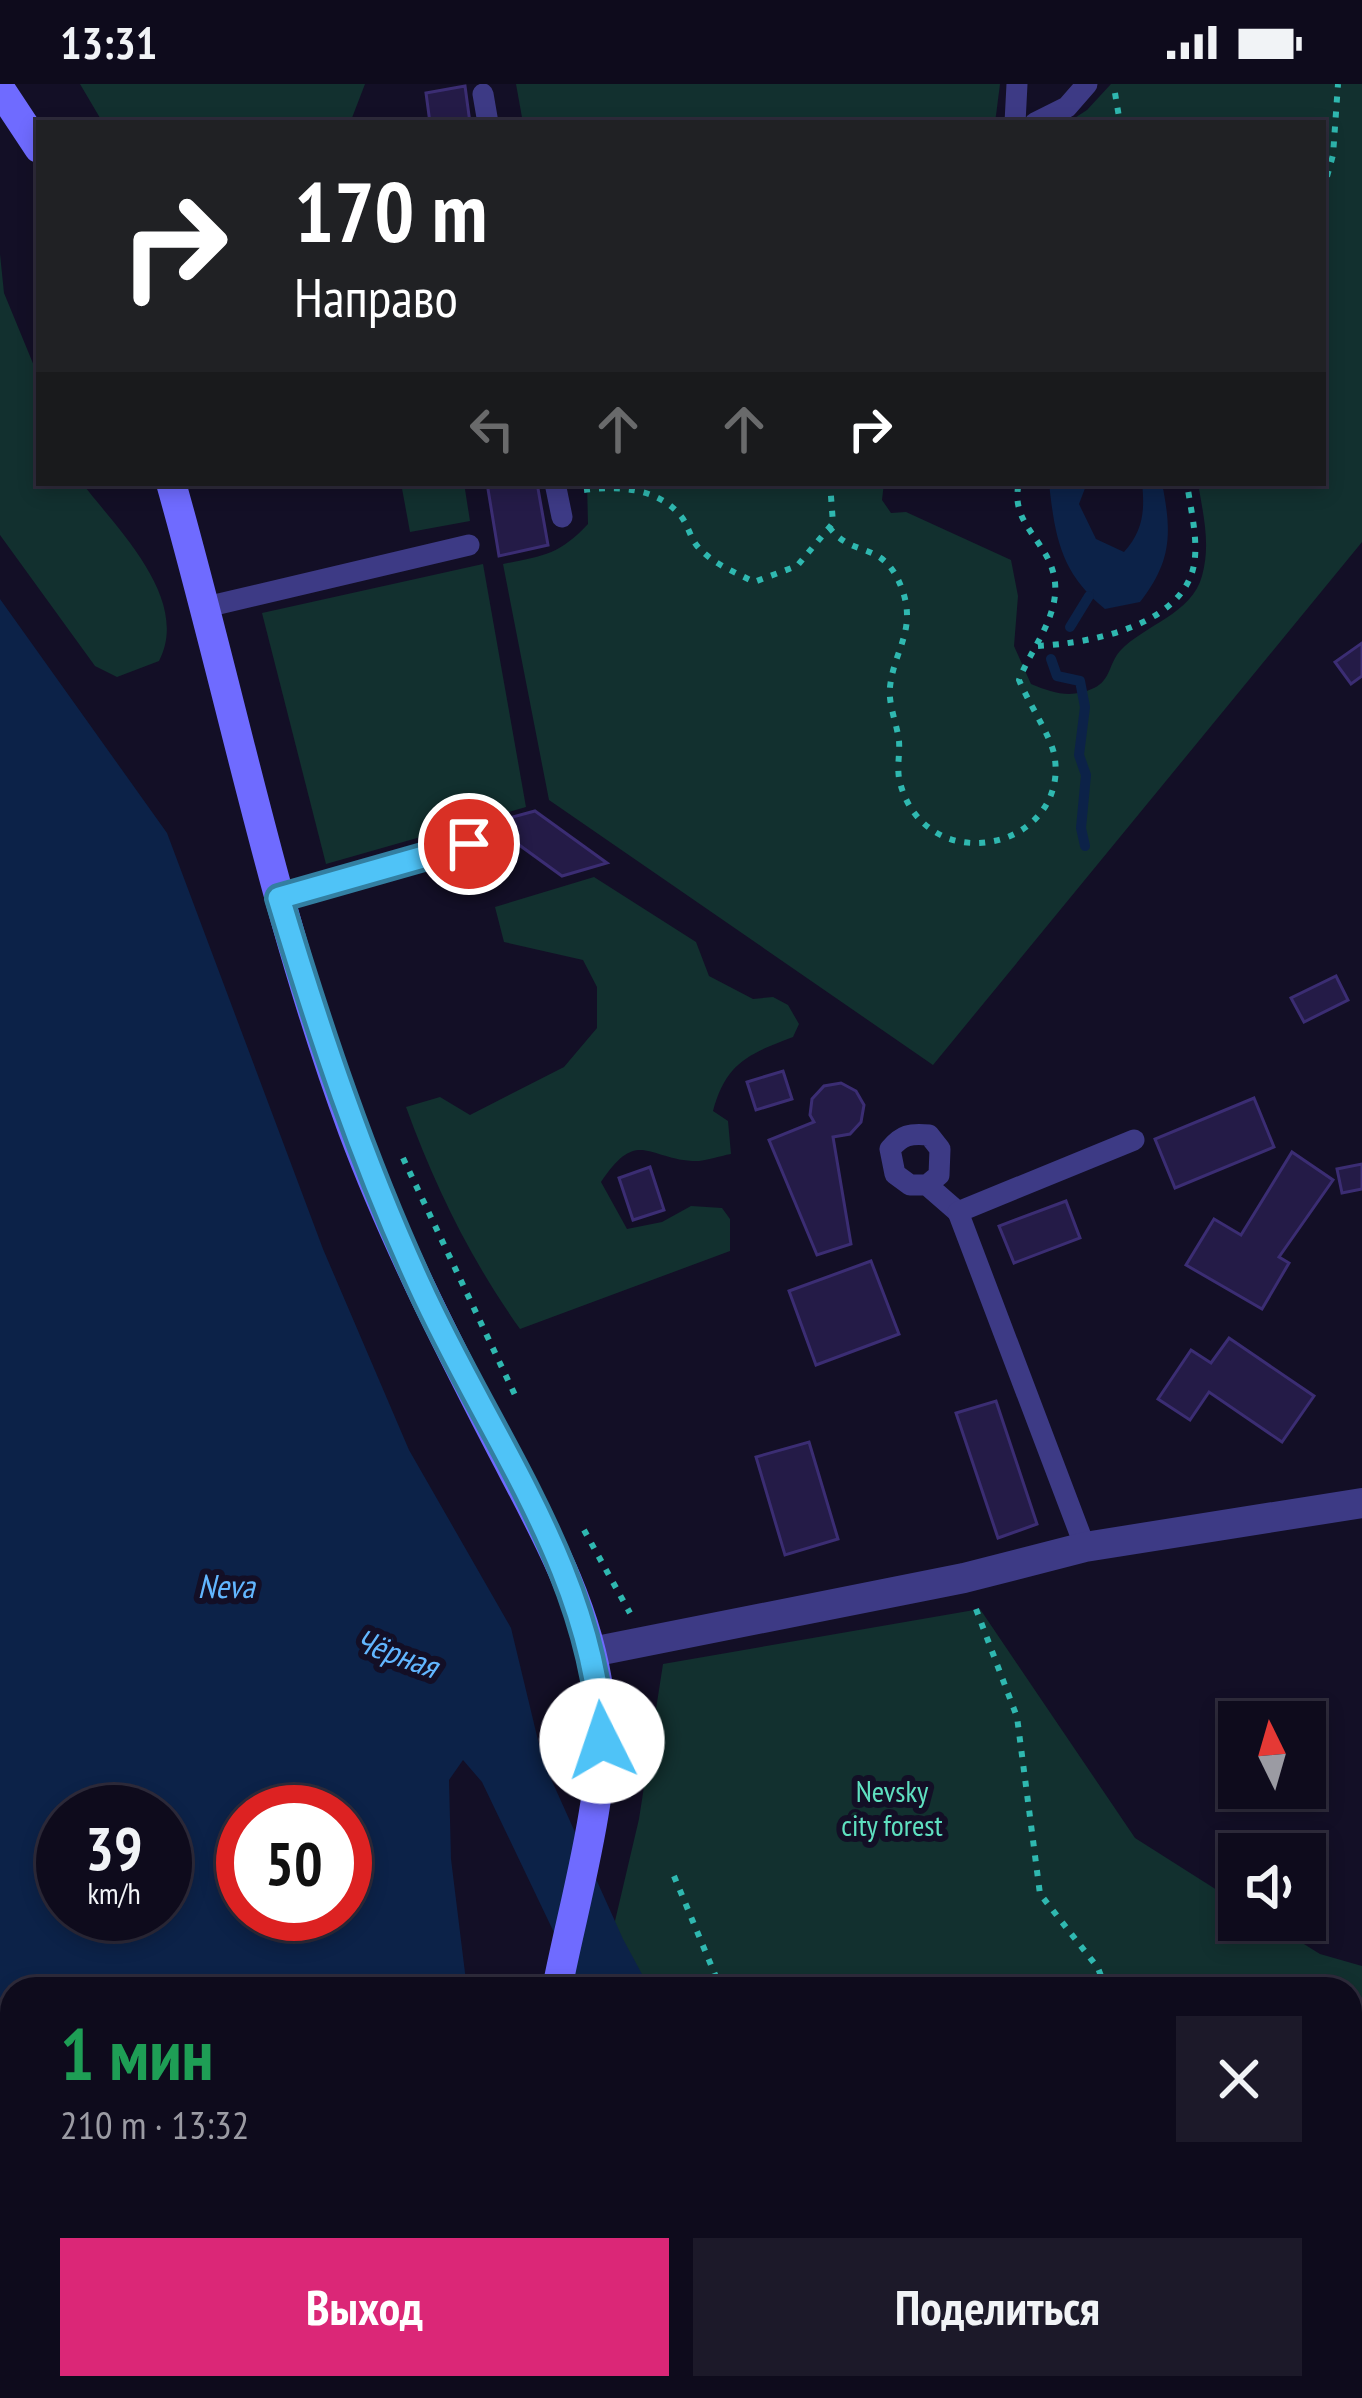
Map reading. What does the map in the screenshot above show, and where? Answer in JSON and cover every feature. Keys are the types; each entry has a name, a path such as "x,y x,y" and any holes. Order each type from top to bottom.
{"main road":[{"path":"0,88 36,143"},
{"path":"172,486 279,898 354,1132 421,1288 554,1546 592,1652 602,1741 558,1977"}],"street":[{"path":"592,1652 964,1578 1084,1547 1362,1503"}],"lane":[{"path":"1015,120 1017,84"},
{"path":"1041,120 1066,107 1087,84"},
{"path":"483,94 487,120"},
{"path":"556,488 562,517"},
{"path":"206,607 469,545"},
{"path":"279,898 469,844"},
{"path":"958,1212 1134,1140"},
{"path":"927,1186 958,1212 1084,1547"}],"path":[{"path":"1113,84 1119,120"},
{"path":"1326,180 1333,155 1338,84"},
{"path":"556,488 612,486 656,495 681,516 695,545 716,563 754,582 797,566 833,523 830,486"},
{"path":"829,527 841,542 874,551 889,566 902,591 908,632 889,689 904,796 918,822 945,838 989,842 1024,832 1052,799 1054,752 1019,680 1051,611 1055,577 1040,545 1022,524 1018,486"},
{"path":"1038,646 1080,644 1162,614 1196,561 1186,486"},
{"path":"400,1151 518,1400"},
{"path":"580,1522 645,1640"},
{"path":"964,1578 1017,1717 1040,1894 1101,1977"},
{"path":"674,1876 717,1977"}],"green space":[{"path":"80,84 365,84 351,120 101,120"},
{"path":"516,84 1000,84 995,120 522,120"},
{"path":"1111,84 1362,84 1362,542 933,1065 549,800 503,564 550,553 578,534 588,524 587,486 884,486 882,500 891,513 906,512 1011,560 1018,596 1014,646 1031,684 1070,694 1100,685 1120,651 1178,610 1197,589 1206,552 1198,486 1326,486 1326,120 1072,120"},
{"path":"0,254 4,293 36,371 36,486 84,486 130,543 158,590 165,614 166,637 159,661 117,677 95,666 0,535"},
{"path":"402,486 464,486 470,521 410,532"},
{"path":"483,564 526,807 326,864 262,613"},
{"path":"594,877 696,942 709,976 753,999 773,997 788,1005 799,1024 793,1037 741,1062 718,1095 713,1111 728,1121 731,1154 692,1161 634,1151 613,1165 601,1182 627,1229 662,1222 691,1206 722,1208 730,1219 730,1251 520,1329 456,1222 406,1107 440,1097 470,1115 564,1067 597,1028 597,987 583,960 504,942 495,907"},
{"name":"Nevsky city forest","path":"980,1609 1135,1838 1218,1891 1218,1941 1299,1941 1320,1954 1362,1966 1362,1977 602,1977 639,1819 663,1664"}],"water":[{"path":"1049,486 1086,486 1079,504 1096,539 1124,552 1141,520 1142,486 1162,486 1167,546 1158,573 1140,602 1105,609 1090,596 1070,568 1054,521"},
{"name":"Neva","path":"0,599 167,833 323,1249 409,1450 511,1628 543,1761 644,1977 575,1977 482,1782 463,1760 449,1780 451,1859 466,1977 0,1977"}],"building":[{"path":"465,86 470,120 430,120 426,93"},
{"path":"487,486 538,486 548,545 499,556"},
{"path":"1362,643 1362,676 1351,684 1335,662"},
{"path":"535,811 607,863 562,876 515,842 491,849 483,825"},
{"path":"1336,976 1348,1000 1304,1022 1291,998"},
{"path":"783,1071 792,1099 756,1110 747,1082"},
{"path":"841,1083 856,1091 864,1105 861,1122 850,1134 833,1137 851,1244 817,1255 769,1140 814,1122 812,1099 824,1086"},
{"path":"1254,1098 1274,1147 1175,1188 1155,1139"},
{"path":"1292,1152 1333,1180 1279,1257 1289,1263 1262,1309 1186,1265 1214,1219 1241,1235"},
{"path":"1362,1164 1362,1189 1342,1193 1337,1169"},
{"path":"650,1167 664,1210 633,1220 619,1178"},
{"path":"1066,1201 1080,1238 1014,1263 999,1226"},
{"path":"871,1261 899,1334 816,1365 789,1291"},
{"path":"1229,1338 1314,1396 1282,1442 1209,1392 1190,1420 1158,1399 1191,1350 1211,1363"},
{"path":"996,1401 1037,1524 998,1538 956,1413"},
{"path":"809,1442 838,1539 785,1555 756,1457"}],"waterway":[{"path":"1070,627 1089,596"},
{"path":"1051,659 1057,676 1080,681 1085,707 1079,755 1086,775 1081,828 1085,846"}],"route":[{"path":"469,844 279,898 354,1132 421,1288 554,1546 575,1600 592,1652 602,1741"}],"water label":[{"name":"Чёрная","path":"397,1653"}]}
